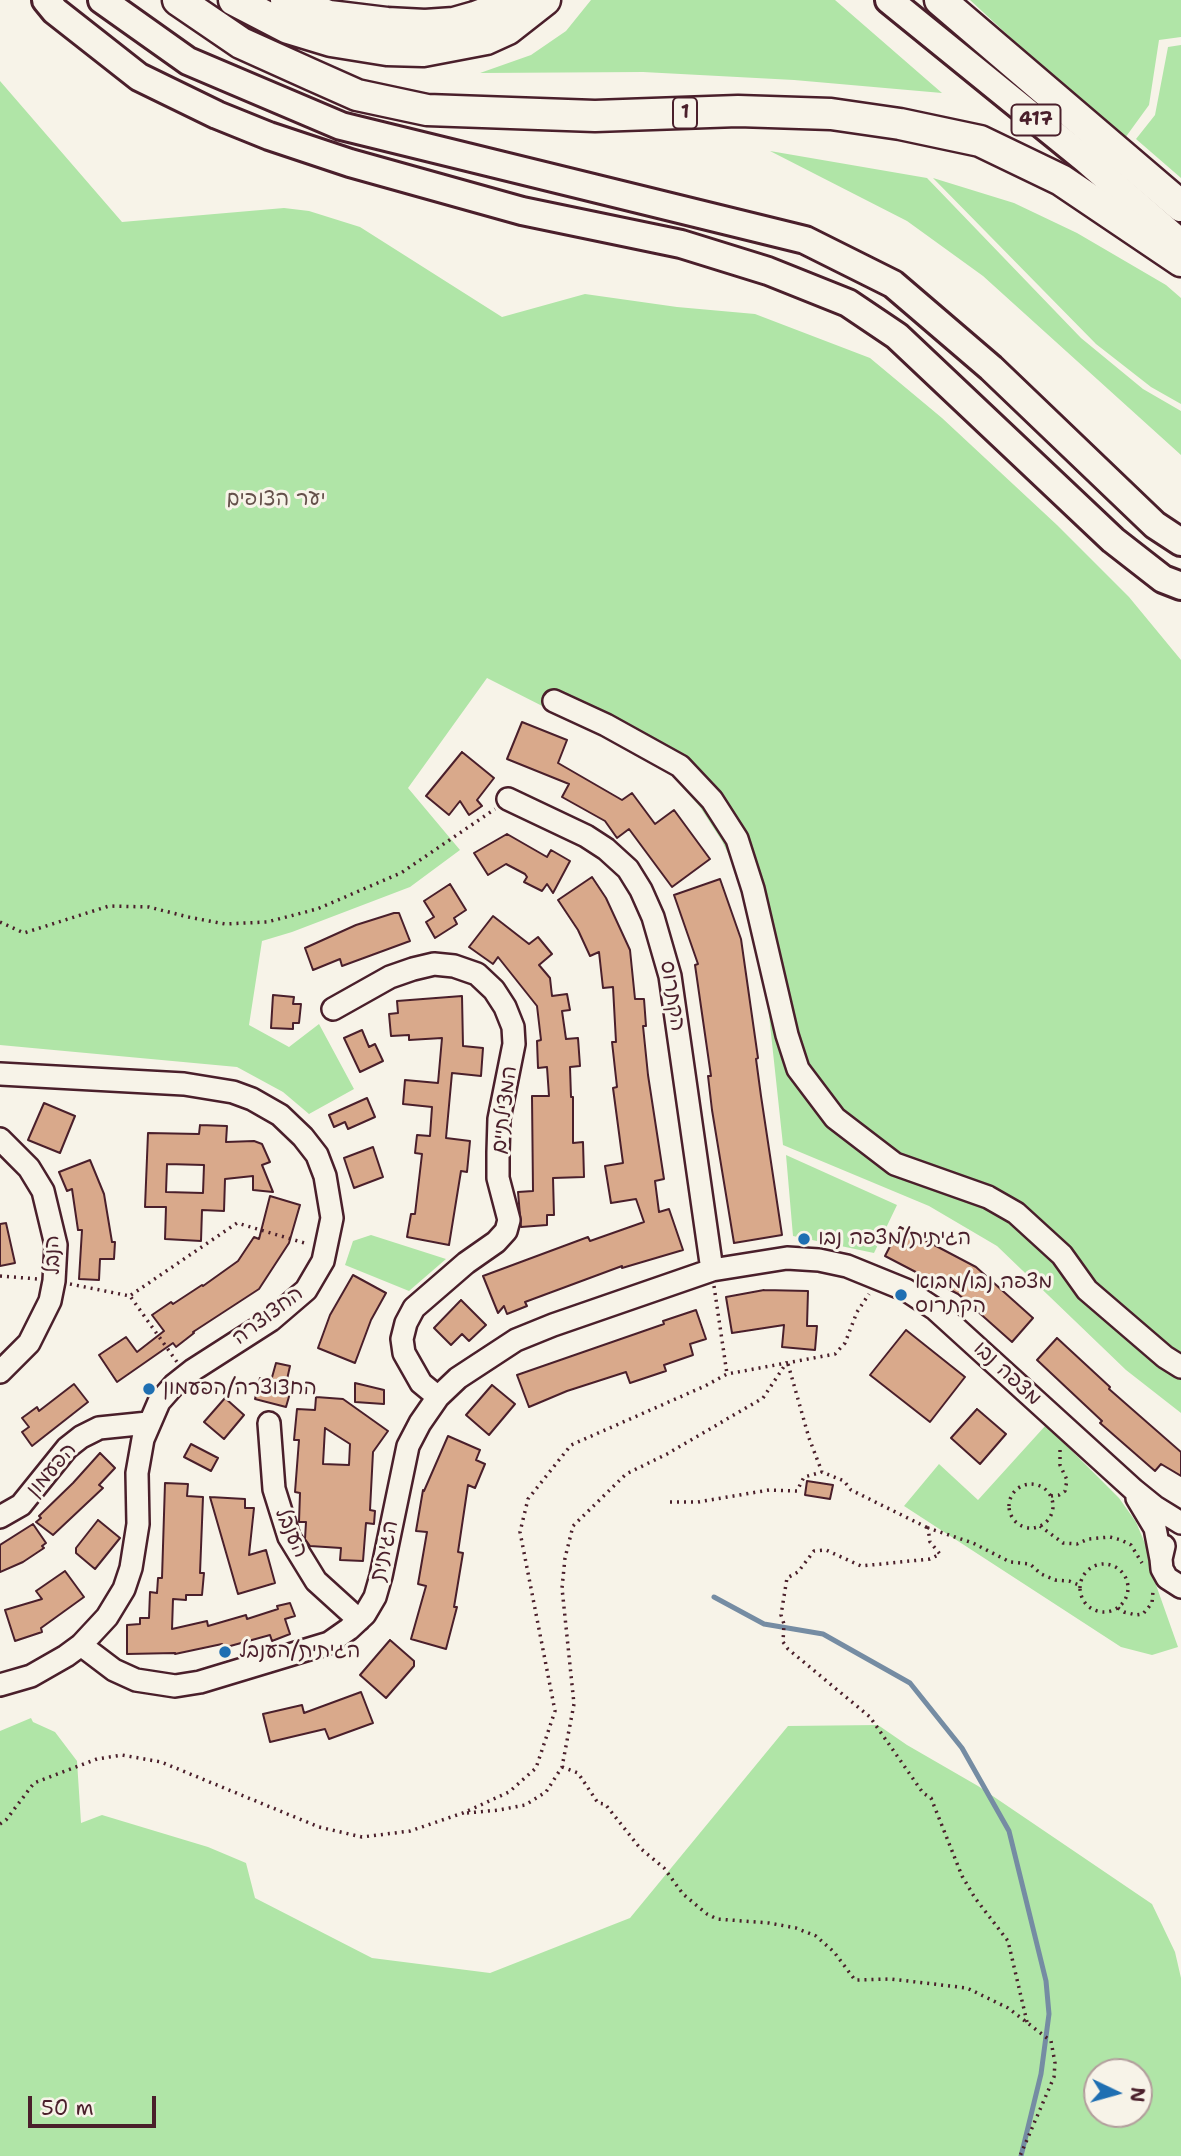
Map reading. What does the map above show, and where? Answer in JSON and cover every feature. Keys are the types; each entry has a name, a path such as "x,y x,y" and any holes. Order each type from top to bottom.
{"highway":[{"name":"1","path":"178,0 241,43 323,80 357,95 427,110 595,116 737,111 831,114 900,124 980,141 1061,180 1181,261"},
{"path":"234,0 288,28 331,41 387,50 423,51 486,39 529,15 545,0"},
{"path":"286,0 329,16 425,25 475,18 506,0"},
{"path":"942,2 1181,206"}],"main road":[{"path":"46,0 139,77 217,116 350,163 522,211 681,244 768,271 848,303 897,336 1114,540 1163,579 1181,586"},
{"path":"102,0 188,61 341,127 684,208 805,240 892,284 991,368 1155,525 1181,542"},
{"name":"417","path":"889,0 1086,160 1181,243"}],"street":[{"path":"554,701 606,725 680,766 712,800 737,839 753,888 787,1035 798,1069 835,1118 895,1164 989,1197 1016,1213 1062,1255 1087,1290 1165,1357 1181,1367"},
{"name":"הקתרוס","path":"508,799 586,835 606,849 628,869 653,917 664,947 670,976 712,1270"},
{"name":"המצילתיים","path":"332,1009 390,977 434,964 454,966 477,974 494,990 513,1027 514,1044 499,1119 498,1178 509,1220 506,1231 414,1308 402,1339 404,1353 415,1375 438,1397"},
{"name":"החצוצרה","path":"0,1074 184,1084 233,1092 252,1099 280,1115 303,1137 317,1155 326,1175 330,1196 332,1218 326,1250 323,1261 306,1290 288,1307 174,1385 159,1402 143,1438 137,1473 138,1524 131,1568 124,1589 107,1617 81,1645"},
{"name":"הנבל","path":"0,1139 29,1168 43,1191 56,1245 50,1301 29,1343 0,1372"},
{"name":"מצפה נבו","path":"712,1270 787,1258 819,1260 847,1266 906,1290 935,1309 1128,1485 1155,1507 1181,1523"},
{"name":"הגיתית","path":"81,1645 114,1670 136,1680 175,1686 200,1682 329,1643 365,1614 374,1597 382,1576 408,1446 438,1397 477,1365 516,1340 712,1270"},
{"name":"הפעמון","path":"0,1517 21,1505 67,1448 81,1437 99,1428 148,1423"},
{"name":"הענבל","path":"269,1423 274,1489 289,1537 316,1581 359,1620"},
{"name":"מצפה נבו","path":"1128,1485 1155,1528 1165,1577 1181,1601"},
{"path":"1165,1577 1162,1550 1167,1541 1181,1531"},
{"path":"0,1685 31,1676 81,1645"}],"path":[{"path":"0,922 24,933 109,906 149,907 225,923 267,922 317,909 401,873 508,799"},
{"path":"130,1296 237,1223 326,1250"},
{"path":"712,1270 727,1374"},
{"path":"0,1276 54,1281 130,1296 186,1376"},
{"path":"0,1824 34,1783 97,1759 122,1755 161,1762 319,1828 362,1837 410,1831 463,1813 509,1792 537,1768 555,1711 520,1532 528,1499 571,1445 727,1374 835,1354 845,1343 857,1312 880,1278"},
{"path":"787,1363 822,1472"},
{"path":"463,1813 499,1811 525,1805 546,1793 562,1767 574,1704 562,1588 565,1558 573,1526 626,1474 667,1454 764,1398 787,1363"},
{"path":"1051,1496 1065,1491 1067,1480 1060,1465 1059,1450 1068,1430"},
{"path":"670,1502 698,1502 769,1490 797,1491 804,1477 822,1472 844,1481 851,1490 929,1528 973,1543 1010,1562 1030,1564 1041,1574 1055,1580 1079,1585"},
{"path":"1033,1483 1051,1496 1053,1503 1050,1517 1040,1526 1033,1528 1018,1525 1009,1513 1009,1498 1018,1487 1033,1483"},
{"path":"1040,1526 1063,1543 1077,1544 1088,1539 1110,1536 1121,1540 1131,1545 1144,1566 1165,1577 1148,1610 1136,1615 1118,1608"},
{"path":"929,1528 930,1542 940,1554 930,1559 861,1566 826,1550 814,1551 797,1572 787,1578 781,1615 784,1624 783,1642 806,1666 825,1678 870,1717 923,1793 931,1798 962,1876 1008,1941 1027,2022"},
{"path":"1108,1564 1116,1566 1122,1572 1128,1586 1127,1594 1118,1608 1103,1612 1088,1607 1080,1593 1079,1585 1081,1577 1092,1566 1108,1564"},
{"path":"562,1767 578,1773 598,1803 605,1804 640,1848 664,1868 683,1894 707,1914 717,1919 796,1928 816,1936 834,1952 855,1980 891,1979 967,1988 1008,2008 1052,2041 1054,2077 1020,2156"}],"green space":[{"path":"591,0 835,0 942,93 794,80 643,72 480,73 531,55 566,31"},
{"path":"970,0 1181,0 1181,37 1159,40 1149,105 1125,138 1065,88"},
{"path":"1181,45 1181,178 1136,139 1155,115 1168,47"},
{"name":"יער הצופים","path":"0,81 122,222 284,208 309,211 360,227 502,317 585,294 677,307 755,314 870,358 942,418 1057,525 1129,597 1181,660 1181,1413 1126,1370 997,1246 929,1206 783,1145 762,950 745,889 722,841 700,807 671,774 487,678 408,788 460,850 410,887 262,941 249,1025 289,1047 319,1024 354,1089 309,1114 283,1092 237,1067 0,1045"},
{"path":"770,151 927,178 1081,338 1143,389 1181,411 1181,455 983,276 907,221"},
{"path":"933,178 1014,203 1077,233 1166,285 1181,298 1181,404 1151,387 1096,344"},
{"path":"786,1155 897,1205 874,1253 793,1236"},
{"path":"371,1235 446,1259 409,1291 345,1265 353,1241"},
{"path":"1046,1425 1119,1498 1136,1522 1149,1553 1155,1582 1178,1647 1152,1655 1121,1647 904,1506 939,1464 978,1500"},
{"path":"31,1718 33,1722 55,1732 77,1761 81,1823 102,1815 208,1847 246,1863 255,1898 372,1958 490,1973 630,1918 788,1726 878,1725 978,1786 1152,1904 1175,1952 1181,1978 1181,2156 0,2156 0,1731"}],"building":[{"path":"522,722 567,740 558,763 622,800 632,793 655,824 674,810 710,859 672,887 629,829 617,838 605,821 562,797 569,784 507,759"},
{"path":"462,752 494,778 477,800 482,806 469,815 460,801 449,815 426,796"},
{"path":"507,834 547,857 551,850 570,861 553,893 547,884 542,891 524,882 527,877 525,874 506,864 488,875 474,853"},
{"path":"592,877 606,898 630,950 635,999 644,999 646,1026 643,1026 648,1075 664,1179 655,1181 659,1212 669,1209 683,1250 622,1266 525,1302 527,1306 507,1314 504,1306 498,1313 483,1276 588,1237 590,1241 644,1222 636,1199 611,1203 605,1166 623,1163 613,1088 617,1087 612,1042 616,1042 613,987 603,988 599,952 590,956 578,930 558,900"},
{"path":"720,879 741,939 782,1235 734,1243 712,1110 708,1076 711,1076 695,965 698,964 674,895"},
{"path":"450,884 466,910 454,918 457,924 435,938 426,922 434,917 424,901"},
{"path":"399,913 410,941 342,966 340,959 313,970 305,948 356,925"},
{"path":"493,916 529,944 538,937 552,954 539,965 550,978 552,996 567,994 570,1010 562,1011 566,1039 578,1038 580,1066 570,1067 571,1097 573,1143 583,1142 584,1177 553,1178 554,1215 547,1215 547,1225 521,1227 518,1192 533,1191 532,1096 549,1096 547,1067 538,1068 537,1041 541,1040 537,1006 498,957 493,964 469,947"},
{"path":"273,995 294,997 293,1004 301,1004 299,1023 293,1023 293,1029 271,1028"},
{"path":"462,996 463,1046 483,1048 481,1076 452,1073 446,1138 470,1141 467,1172 461,1171 449,1245 407,1237 411,1214 415,1214 422,1154 415,1153 417,1135 430,1136 432,1107 403,1104 405,1080 438,1083 442,1038 409,1040 409,1035 391,1036 389,1014 398,1013 397,1001"},
{"path":"362,1030 369,1047 375,1044 383,1061 360,1072 344,1038"},
{"path":"367,1098 375,1117 348,1129 345,1122 334,1127 329,1115"},
{"path":"44,1103 75,1116 60,1153 28,1140"},
{"path":"200,1125 227,1126 226,1142 254,1141 262,1144 270,1162 262,1165 273,1192 253,1190 253,1176 225,1179 224,1211 202,1210 201,1241 165,1239 166,1207 145,1207 148,1133 199,1134","holes":["167,1164 204,1165 203,1193 166,1192"]},
{"path":"373,1147 383,1177 354,1188 344,1158"},
{"path":"90,1160 104,1194 112,1242 115,1242 114,1259 100,1259 99,1280 79,1279 82,1230 78,1230 72,1189 67,1191 59,1172"},
{"path":"270,1196 300,1205 289,1243 259,1289 193,1332 176,1347 173,1343 117,1382 99,1355 126,1337 137,1352 164,1331 152,1315 203,1286 238,1261 254,1237 259,1239"},
{"path":"6,1223 15,1263 0,1266 0,1224"},
{"path":"900,1227 976,1267 1033,1318 1012,1342 958,1294 885,1256"},
{"path":"353,1275 386,1293 371,1320 355,1363 318,1348 330,1315"},
{"path":"764,1290 808,1291 807,1326 817,1326 815,1350 782,1347 784,1325 732,1333 726,1297"},
{"path":"461,1300 486,1325 469,1341 462,1334 451,1345 434,1328"},
{"path":"696,1310 706,1339 690,1344 693,1355 664,1365 666,1371 630,1383 626,1372 567,1391 529,1407 517,1375 664,1324 663,1321"},
{"path":"906,1330 965,1377 930,1422 870,1375"},
{"path":"1057,1338 1110,1387 1109,1389 1181,1452 1181,1476 1161,1464 1155,1471 1100,1423 1102,1421 1037,1360"},
{"path":"276,1363 290,1366 286,1384 292,1386 286,1407 255,1399 260,1378 271,1381"},
{"path":"355,1383 384,1390 384,1404 355,1402"},
{"path":"74,1384 88,1402 32,1446 22,1432 29,1427 22,1418 37,1407 39,1411"},
{"path":"492,1385 515,1404 489,1435 466,1415"},
{"path":"316,1397 343,1399 388,1431 373,1452 370,1510 375,1511 374,1524 366,1523 363,1561 340,1560 341,1548 310,1546 305,1539 306,1522 299,1522 300,1493 295,1492 299,1440 294,1440 297,1409 315,1410","holes":["325,1428 350,1444 349,1465 323,1464"]},
{"path":"225,1398 244,1415 224,1439 204,1422"},
{"path":"977,1409 1006,1434 980,1464 951,1438"},
{"path":"448,1436 480,1450 476,1460 485,1464 475,1488 468,1485 458,1552 463,1553 454,1607 457,1607 446,1649 411,1639 426,1586 418,1584 427,1532 416,1531 423,1490"},
{"path":"191,1444 218,1458 211,1471 184,1457"},
{"path":"100,1453 115,1468 99,1485 103,1488 53,1535 36,1522 41,1518 39,1516"},
{"path":"807,1481 833,1485 830,1499 805,1495"},
{"path":"165,1483 188,1484 187,1496 203,1497 200,1573 204,1573 202,1595 186,1595 186,1600 173,1599 172,1629 207,1621 208,1626 246,1615 247,1619 290,1603 295,1616 285,1619 290,1634 272,1641 270,1635 223,1648 222,1644 175,1654 127,1654 127,1625 140,1624 140,1618 149,1618 150,1592 157,1593 158,1578 162,1578"},
{"path":"210,1497 245,1499 245,1508 254,1508 249,1555 266,1550 275,1583 238,1594"},
{"path":"98,1520 120,1538 95,1569 76,1553 76,1548"},
{"path":"33,1524 46,1543 42,1546 44,1548 23,1562 0,1572 0,1545"},
{"path":"65,1571 84,1597 41,1628 42,1632 15,1641 5,1610 42,1599 36,1591"},
{"path":"390,1640 414,1661 414,1666 386,1698 360,1675"},
{"path":"361,1692 373,1723 329,1739 325,1729 270,1742 263,1714 302,1705 304,1713"}],"waterway":[{"path":"714,1597 764,1624 823,1634 910,1683 962,1748 1009,1831 1046,1981 1049,2014 1041,2074 1021,2156"}],"place":[{"name":"הגיתית/מצפה נבו","path":"804,1239"},
{"name":"מצפה נבו/מבוא הקתרוס","path":"901,1295"},
{"name":"החצוצרה/הפעמון","path":"149,1389"},
{"name":"הגיתית/הענבל","path":"225,1652"}]}
